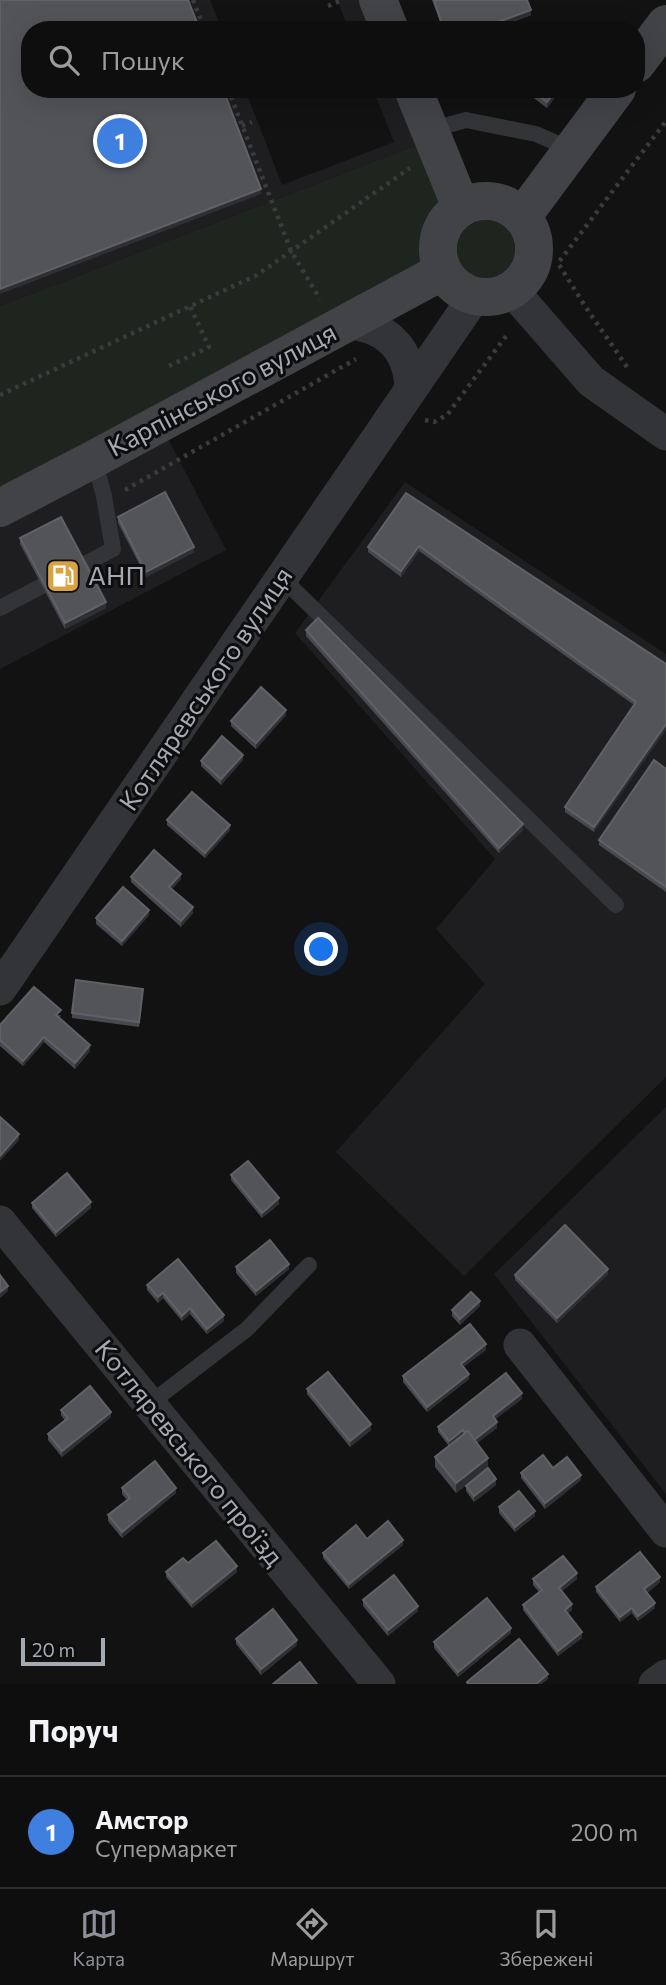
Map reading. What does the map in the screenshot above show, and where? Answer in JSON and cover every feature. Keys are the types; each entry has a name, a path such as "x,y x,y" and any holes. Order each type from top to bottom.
{"street":[{"path":"378,0 386,21"},
{"path":"645,54 664,32"},
{"path":"417,98 461,207"},
{"path":"522,217 610,98"},
{"path":"482,201 494,201 504,204 522,217 533,238 534,250 532,262 520,282 493,293 457,287 443,271 437,248 439,236 451,215 461,207 482,201"},
{"name":"Карпінського вулиця","path":"0,508 94,459 335,314 443,271"},
{"path":"493,293 591,380 666,434"},
{"name":"Котляревського вулиця","path":"0,989 282,578 416,404 493,293"},
{"path":"335,314 372,327 393,341 407,363 416,404"},
{"name":"Котляревського проїзд","path":"0,1222 379,1684"},
{"path":"520,1345 666,1531"},
{"path":"655,1684 666,1676"}],"lane":[{"path":"430,130 466,120 536,134 572,150"},
{"path":"83,565 113,549 104,496 94,459"},
{"path":"282,578 616,905"},
{"path":"0,608 43,586"},
{"path":"149,1404 247,1329 309,1265"}],"path":[{"path":"194,0 202,21"},
{"path":"328,6 342,0"},
{"path":"231,98 290,251 335,314"},
{"path":"630,371 558,263 666,121"},
{"path":"242,126 252,122"},
{"path":"0,395 257,275 411,169"},
{"path":"169,366 209,347 190,306"},
{"path":"416,404 434,422 447,415 511,329"},
{"path":"104,496 127,489 356,359"}],"shaded area":[{"path":"0,0 210,0 218,21 21,21 21,98 248,98 282,185 394,142 377,98 404,98 422,143 0,306"},
{"path":"337,0 365,0 373,21 345,21"},
{"path":"422,143 444,198 431,213 424,230 421,248 424,268 0,490 0,306"},
{"path":"486,220 497,222 510,233 515,249 513,260 502,273 486,278 475,276 462,265 457,249 459,238 470,225"},
{"path":"164,431 226,550 0,669 0,517"},
{"path":"405,482 666,654 666,1077 464,1276 336,1152 485,984 436,929 495,859 295,633"},
{"path":"666,1107 666,1494 494,1274"}],"building":[{"path":"0,0 188,0 196,21 21,21 21,98 226,98 261,189 0,289"},
{"path":"434,0 527,0 531,10 501,21 441,21"},
{"path":"165,492 194,547 146,572 118,517"},
{"path":"406,493 666,664 666,724 594,827 565,807 636,702 419,546 401,571 368,547"},
{"path":"61,517 106,602 65,623 20,538"},
{"path":"318,618 523,824 499,848 306,630"},
{"path":"261,687 286,710 256,743 231,721"},
{"path":"222,736 243,755 221,779 201,761"},
{"path":"654,760 666,769 666,887 599,840"},
{"path":"192,792 230,825 205,853 167,820"},
{"path":"154,850 181,874 169,887 193,907 181,921 131,877"},
{"path":"123,887 149,910 122,941 96,918"},
{"path":"76,980 143,989 139,1022 72,1013"},
{"path":"34,987 61,1010 56,1015 90,1045 75,1063 44,1037 23,1061 0,1040 0,1025"},
{"path":"0,1117 19,1134 0,1156"},
{"path":"248,1161 279,1198 262,1213 231,1175"},
{"path":"67,1173 91,1202 56,1232 32,1203"},
{"path":"565,1225 608,1269 557,1318 515,1275"},
{"path":"270,1240 289,1264 256,1291 236,1267"},
{"path":"178,1259 224,1315 207,1329 190,1308 182,1316 163,1293 158,1297 147,1285"},
{"path":"0,1275 8,1286 0,1292"},
{"path":"471,1292 480,1301 460,1319 452,1310"},
{"path":"470,1324 486,1344 461,1364 469,1374 427,1407 403,1376"},
{"path":"328,1372 371,1424 350,1441 307,1389"},
{"path":"506,1373 522,1393 493,1416 497,1422 474,1440 468,1431 465,1433 463,1430 449,1441 438,1427"},
{"path":"90,1386 111,1412 62,1451 48,1434 68,1418 61,1410"},
{"path":"468,1431 488,1458 456,1483 435,1457"},
{"path":"543,1455 553,1468 567,1457 581,1475 545,1503 521,1473"},
{"path":"155,1461 176,1488 122,1532 108,1515 130,1498 122,1488"},
{"path":"488,1468 496,1479 474,1496 466,1486"},
{"path":"519,1491 535,1511 515,1527 499,1507"},
{"path":"388,1521 403,1540 349,1584 323,1553 356,1525 367,1539"},
{"path":"216,1541 237,1566 192,1603 166,1572 183,1558 188,1563"},
{"path":"640,1552 660,1577 644,1589 655,1603 638,1616 632,1608 620,1617 596,1587"},
{"path":"563,1556 577,1573 559,1588 572,1604 565,1610 582,1632 558,1651 523,1605 542,1590 533,1579"},
{"path":"394,1575 418,1606 388,1630 363,1600"},
{"path":"487,1598 511,1628 458,1672 434,1642"},
{"path":"273,1609 297,1640 261,1669 236,1639"},
{"path":"519,1639 548,1674 536,1684 468,1684 467,1682"},
{"path":"300,1662 317,1684 273,1684"}],"place":[{"name":"Амстор","path":"120,141"},
{"name":"АНП","path":"63,576"}]}
